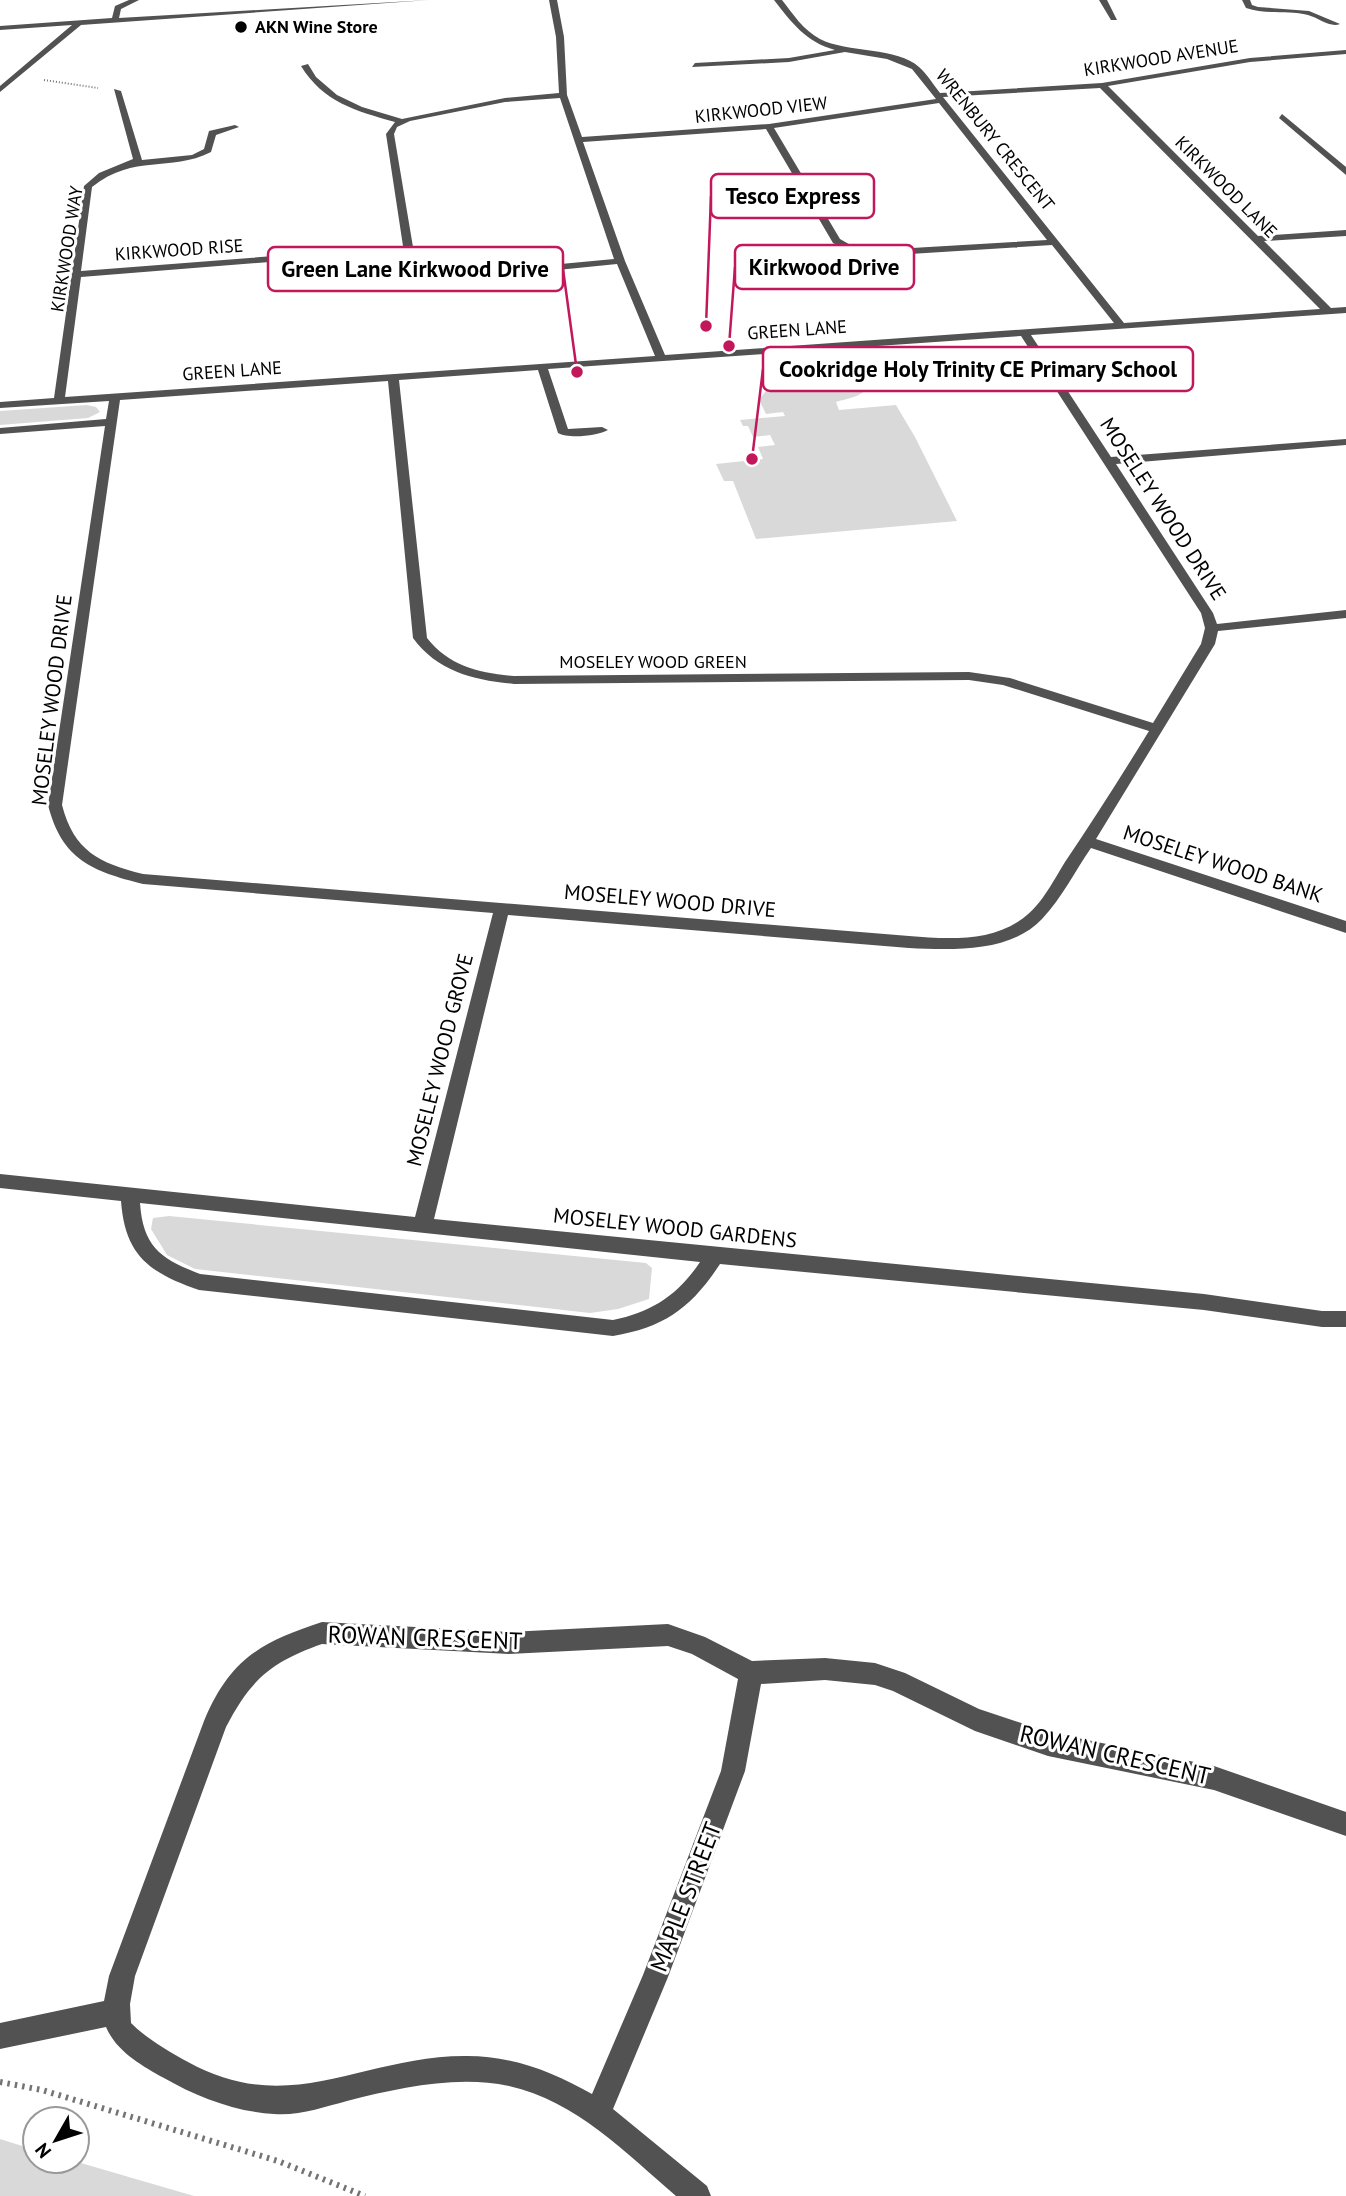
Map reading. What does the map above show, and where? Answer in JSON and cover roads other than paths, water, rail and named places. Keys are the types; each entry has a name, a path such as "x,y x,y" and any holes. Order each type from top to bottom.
{"street":[{"path":"115,20 118,8 135,0"},
{"path":"0,28 425,0"},
{"path":"553,0 560,37 562,94 620,261 661,357"},
{"name":"WRENBURY CRESCENT","path":"778,0 802,30 828,45 907,62 915,67 1121,326"},
{"path":"1103,0 1114,18"},
{"path":"1246,0 1250,6 1257,9 1309,13 1336,24"},
{"path":"0,90 79,23"},
{"path":"695,65 783,61 818,57 844,50"},
{"name":"KIRKWOOD AVENUE","path":"941,97 1102,85 1250,60 1346,52"},
{"path":"305,66 313,83 323,91 349,104 401,121"},
{"name":"KIRKWOOD LANE","path":"1102,85 1328,311"},
{"path":"117,91 138,157 134,163"},
{"path":"562,94 505,100 401,121 394,125 390,134 408,248 433,272 518,271 620,261"},
{"name":"KIRKWOOD VIEW","path":"580,140 769,126 941,97"},
{"path":"1282,116 1346,172"},
{"path":"769,126 836,241 842,246 878,253 1056,242"},
{"path":"134,163 194,157 208,150 212,133 235,127"},
{"name":"KIRKWOOD WAY","path":"60,401 88,186 102,175 134,163"},
{"path":"1256,239 1346,233"},
{"name":"KIRKWOOD RISE","path":"78,274 408,248"},
{"name":"GREEN LANE","path":"0,405 1346,310"},
{"name":"MOSELEY WOOD DRIVE","path":"115,398 55,805 59,826 69,844 89,861 115,872 143,879 948,944 975,942 1024,925 1043,907 1087,841 1208,643 1212,628 1207,613 1024,332"},
{"path":"542,366 564,433 602,430"},
{"name":"MOSELEY WOOD GREEN","path":"393,377 420,638 429,652 461,671 487,678 514,680 969,676 1005,681 1155,728"},
{"path":"0,431 113,422"},
{"path":"1107,461 1346,442"},
{"path":"1212,628 1346,614"},
{"name":"MOSELEY WOOD BANK","path":"1087,841 1346,927"},
{"name":"MOSELEY WOOD GROVE","path":"423,1224 502,908"},
{"name":"MOSELEY WOOD GARDENS","path":"0,1181 715,1255 1204,1302 1322,1319 1346,1319"},
{"path":"130,1195 131,1225 140,1246 156,1263 199,1282 600,1326 632,1325 651,1319 696,1287 715,1255"},
{"name":"ROWAN CRESCENT","path":"116,2012 122,1976 216,1721 238,1684 250,1670 281,1647 306,1636 322,1633 509,1643 668,1635 697,1645 751,1673 825,1669 875,1674 897,1681 975,1719 1048,1744 1214,1778 1346,1824"},
{"name":"MAPLE STREET","path":"598,2113 655,1977 733,1771 751,1673"},
{"path":"0,2036 116,2012 122,2032 156,2061 215,2088 274,2101 311,2097 436,2069 476,2069 511,2073 548,2087 598,2113 697,2196"}],"place":[{"name":"AKN Wine Store","path":"241,27"},
{"name":"Tesco Express","path":"706,326"},
{"name":"Kirkwood Drive","path":"729,346"},
{"name":"Green Lane Kirkwood Drive","path":"577,372"},
{"name":"Cookridge Holy Trinity CE Primary School","path":"752,459"}]}
